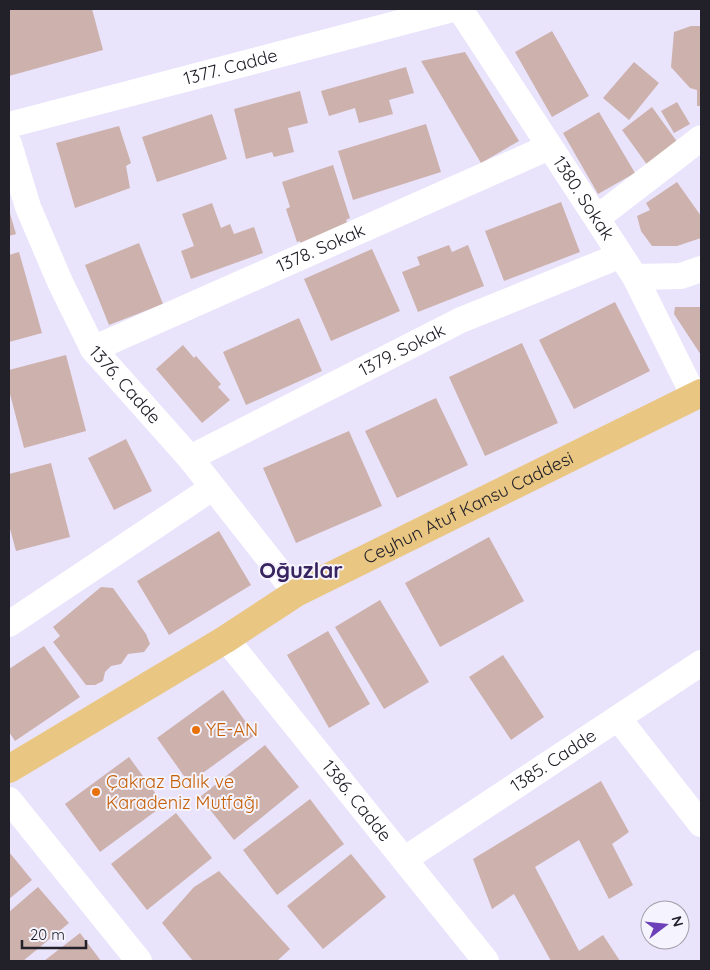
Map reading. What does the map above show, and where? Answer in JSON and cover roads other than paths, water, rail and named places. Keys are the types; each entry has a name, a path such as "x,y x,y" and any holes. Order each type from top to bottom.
{"main road":[{"name":"Ceyhun Atuf Kansu Caddesi","path":"9,768 226,639 296,593 697,395"}],"street":[{"name":"1377. Cadde","path":"9,125 453,9"},
{"name":"1380. Sokak","path":"460,9 597,218 619,256 635,277 697,395"},
{"path":"597,218 701,138"},
{"name":"1376. Cadde","path":"9,144 35,223 60,282 93,348 190,458 296,593"},
{"name":"1378. Sokak","path":"93,348 549,147"},
{"name":"1379. Sokak","path":"190,458 461,320 619,256"},
{"path":"635,277 681,276 701,269"},
{"path":"9,624 212,488"},
{"name":"1386. Cadde","path":"226,639 486,961"},
{"name":"1385. Cadde","path":"405,859 701,663"},
{"path":"618,718 701,824"},
{"path":"9,800 139,961"}],"place":[{"name":"YE-AN","path":"196,730"},
{"name":"Çakraz Balık ve Karadeniz Mutfağı","path":"96,792"}],"district":[{"name":"Oğuzlar","path":"301,570"}]}
